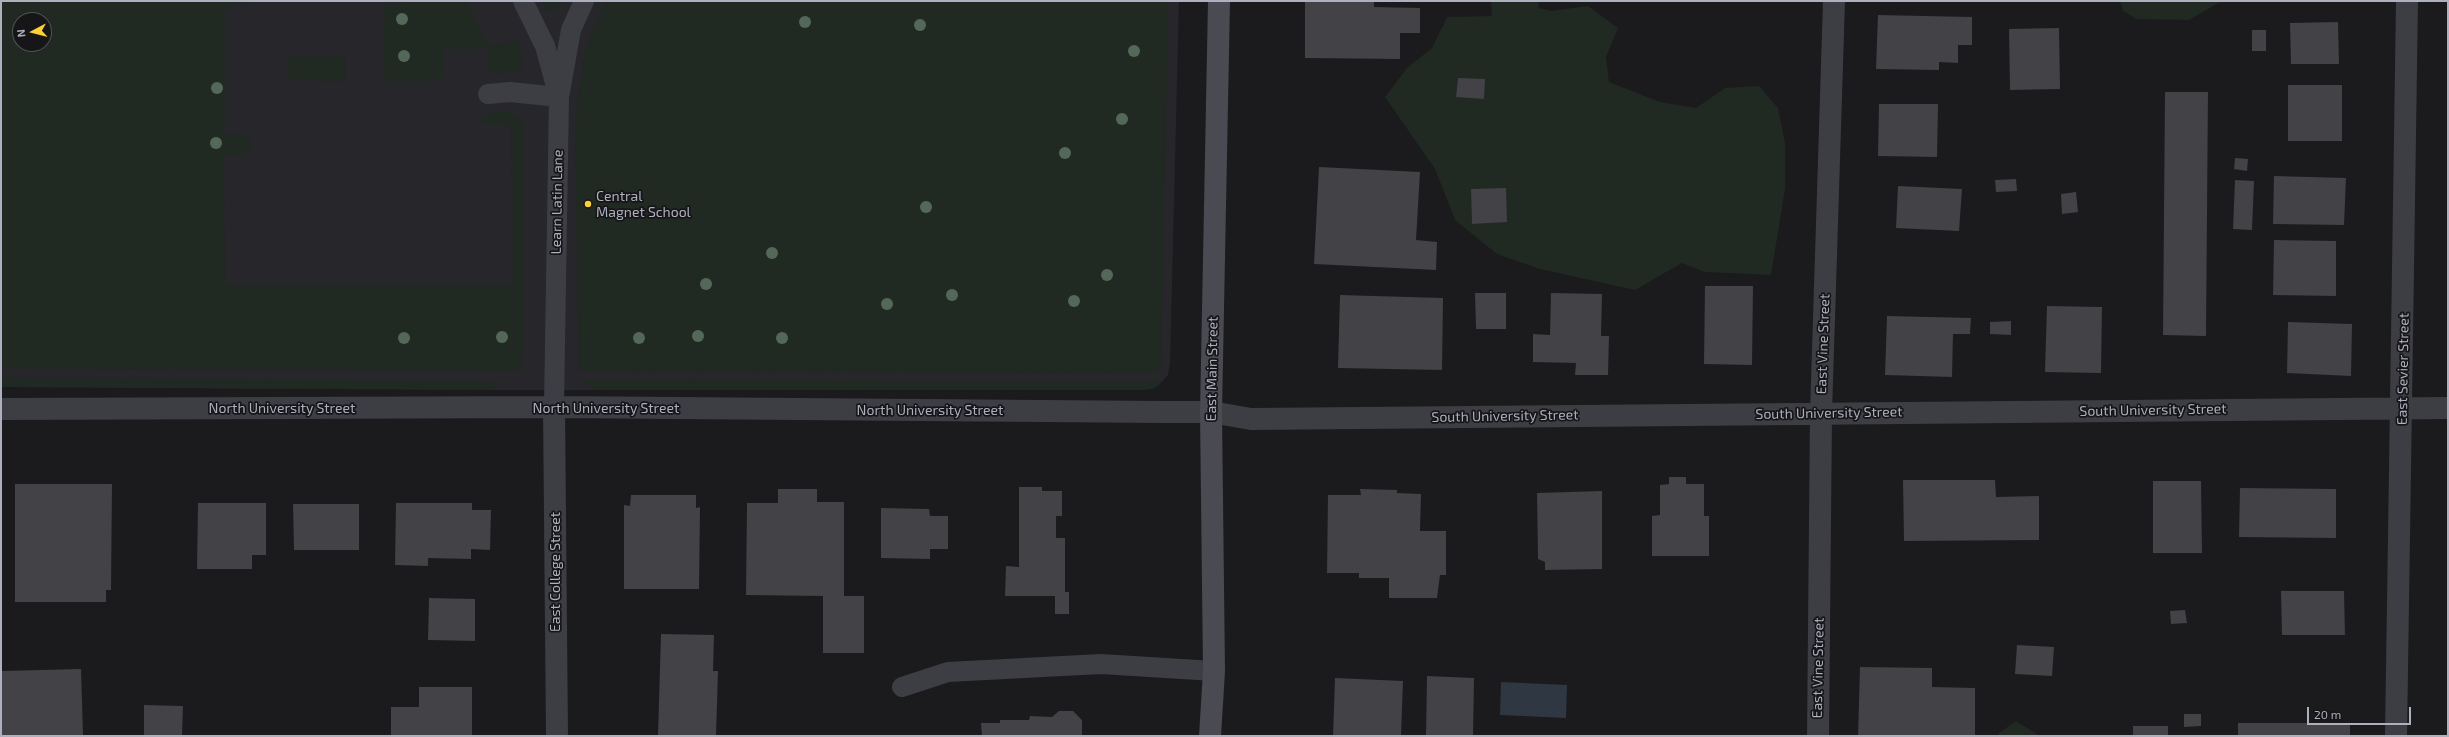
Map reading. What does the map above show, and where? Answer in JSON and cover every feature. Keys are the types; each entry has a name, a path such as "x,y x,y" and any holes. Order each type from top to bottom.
{"street":[{"name":"East Main Street","path":"1210,736 1214,671 1211,412 1219,1"},
{"name":"East Vine Street","path":"1818,736 1821,413 1834,1"},
{"name":"East Sevier Street","path":"2396,736 2407,1"},
{"name":"North University Street","path":"1,409 554,407 1211,412"},
{"name":"East College Street","path":"554,407 557,736"},
{"name":"South University Street","path":"1211,412 1252,419 2402,407 2448,408"}],"lane":[{"path":"488,94 510,92 559,97 545,46 523,1"},
{"name":"Learn Latin Lane","path":"554,407 559,97 571,30 584,1"},
{"path":"902,687 948,672 1101,664 1214,671"}],"shaded area":[{"name":"Central Magnet School","path":"1,1 1179,1 1170,364 1168,375 1158,386 1142,390 493,390 1,387"},
{"path":"1,1 251,1 249,3 231,4 225,7 225,135 251,136 252,151 224,156 225,285 513,285 511,127 509,125 491,125 483,123 482,119 489,112 511,112 522,122 523,137 524,332 522,363 517,371 1,368"},
{"path":"414,1 466,1 489,46 513,40 520,48 523,67 511,72 497,73 489,70 488,49 443,49 443,72 438,81 386,81 384,74 384,4 414,4"},
{"path":"542,1 564,1 552,13 547,12"},
{"path":"606,1 1168,1 1161,367 1154,373 579,372 575,136 579,88 586,48"},
{"path":"1491,1 1538,1 1539,8 1551,11 1588,6 1618,28 1606,57 1609,82 1660,102 1696,108 1725,88 1759,86 1778,108 1785,143 1785,189 1771,275 1704,272 1682,263 1635,290 1540,269 1497,254 1455,220 1435,169 1385,97 1407,68 1432,48 1447,17 1492,16"},
{"path":"2120,1 2222,1 2189,20 2136,19 2123,11"},
{"path":"290,58 346,58 345,81 289,80 288,62"},
{"path":"1,378 492,381 493,390 1,387"},
{"path":"581,380 1141,381 1156,382 1160,384 1153,389 1142,390 596,390"},
{"path":"1501,682 1567,685 1566,718 1500,715"},
{"path":"2016,721 2040,736 1999,736 1999,733"}],"building":[{"path":"1305,1 1374,1 1374,7 1420,8 1420,33 1400,33 1400,59 1305,58"},
{"path":"1878,15 1972,17 1972,45 1958,45 1958,63 1939,62 1939,70 1876,69"},
{"path":"2338,22 2339,64 2291,64 2290,23"},
{"path":"2059,28 2060,89 2010,90 2009,29"},
{"path":"2252,30 2266,30 2266,51 2252,51"},
{"path":"1458,78 1485,79 1484,99 1456,97"},
{"path":"2288,85 2342,85 2342,141 2288,141"},
{"path":"2165,92 2208,92 2206,336 2163,335"},
{"path":"1879,104 1938,104 1937,157 1878,156"},
{"path":"2235,158 2248,159 2247,171 2234,169"},
{"path":"1319,167 1420,172 1416,240 1437,242 1436,270 1314,264"},
{"path":"2274,176 2346,178 2344,225 2273,224"},
{"path":"2016,179 2017,191 1996,192 1995,180"},
{"path":"2235,180 2254,181 2252,230 2233,229"},
{"path":"1898,186 1962,189 1959,231 1896,228"},
{"path":"1506,188 1507,222 1472,224 1471,189"},
{"path":"2076,192 2078,212 2062,214 2061,194"},
{"path":"2274,240 2336,241 2336,296 2273,295"},
{"path":"1705,286 1753,286 1752,365 1704,364"},
{"path":"1475,293 1506,293 1506,329 1476,329"},
{"path":"1551,293 1602,294 1601,336 1609,336 1608,375 1575,375 1576,363 1533,362 1533,334 1550,335"},
{"path":"1340,295 1443,298 1442,370 1338,368"},
{"path":"2047,306 2102,307 2101,373 2045,372"},
{"path":"1887,316 1971,318 1970,334 1953,334 1952,377 1885,375"},
{"path":"2011,321 2011,335 1990,334 1990,322"},
{"path":"2288,322 2352,324 2351,376 2287,373"},
{"path":"1669,477 1686,477 1686,484 1704,484 1704,516 1709,516 1709,556 1652,556 1652,516 1660,515 1660,485 1669,484"},
{"path":"1903,480 1995,480 1996,497 2039,496 2039,540 1904,541"},
{"path":"2153,481 2201,481 2202,553 2153,553"},
{"path":"15,484 112,484 111,590 106,590 106,602 15,602"},
{"path":"1019,487 1042,487 1042,491 1062,491 1062,516 1056,516 1056,538 1065,538 1065,592 1069,592 1069,614 1055,614 1055,596 1005,596 1006,566 1019,567"},
{"path":"2240,488 2336,489 2336,538 2239,537"},
{"path":"778,489 817,489 817,502 844,502 844,596 864,596 864,653 823,653 823,596 746,595 747,503 778,503"},
{"path":"1360,489 1397,490 1397,493 1421,494 1420,531 1446,531 1446,575 1440,575 1437,598 1389,598 1389,578 1359,578 1359,573 1327,573 1328,495 1361,495"},
{"path":"1602,491 1602,569 1545,570 1545,562 1538,559 1537,493"},
{"path":"631,495 696,495 696,508 700,507 699,589 624,589 624,505 630,506"},
{"path":"198,503 266,503 266,555 252,555 252,569 197,569"},
{"path":"396,503 472,503 472,510 491,510 490,550 471,549 471,559 428,558 428,566 395,565"},
{"path":"293,504 359,504 359,550 294,550"},
{"path":"881,508 929,509 930,516 948,516 948,549 930,549 930,559 881,558"},
{"path":"2281,591 2344,591 2345,635 2282,635"},
{"path":"429,598 475,599 475,641 428,640"},
{"path":"2185,610 2187,623 2171,624 2170,611"},
{"path":"661,634 714,635 713,671 718,671 716,736 658,735"},
{"path":"2017,645 2054,647 2052,676 2015,674"},
{"path":"1860,667 1932,668 1932,687 1975,688 1975,736 1858,736"},
{"path":"81,669 83,735 1,736 1,671"},
{"path":"1427,676 1474,678 1473,736 1426,736"},
{"path":"1335,678 1403,681 1401,736 1333,736"},
{"path":"419,687 472,687 472,736 391,736 391,707 419,707"},
{"path":"144,705 183,706 182,736 144,736"},
{"path":"1059,711 1073,711 1082,720 1082,736 982,736 981,723 1000,723 1000,720 1029,720 1030,716 1052,717"},
{"path":"2184,714 2201,714 2201,726 2184,727"},
{"path":"2238,723 2350,723 2350,736 2238,736"},
{"path":"2133,726 2168,726 2168,736 2133,736"}],"place":[{"name":"Central Magnet School","path":"588,204"}]}
